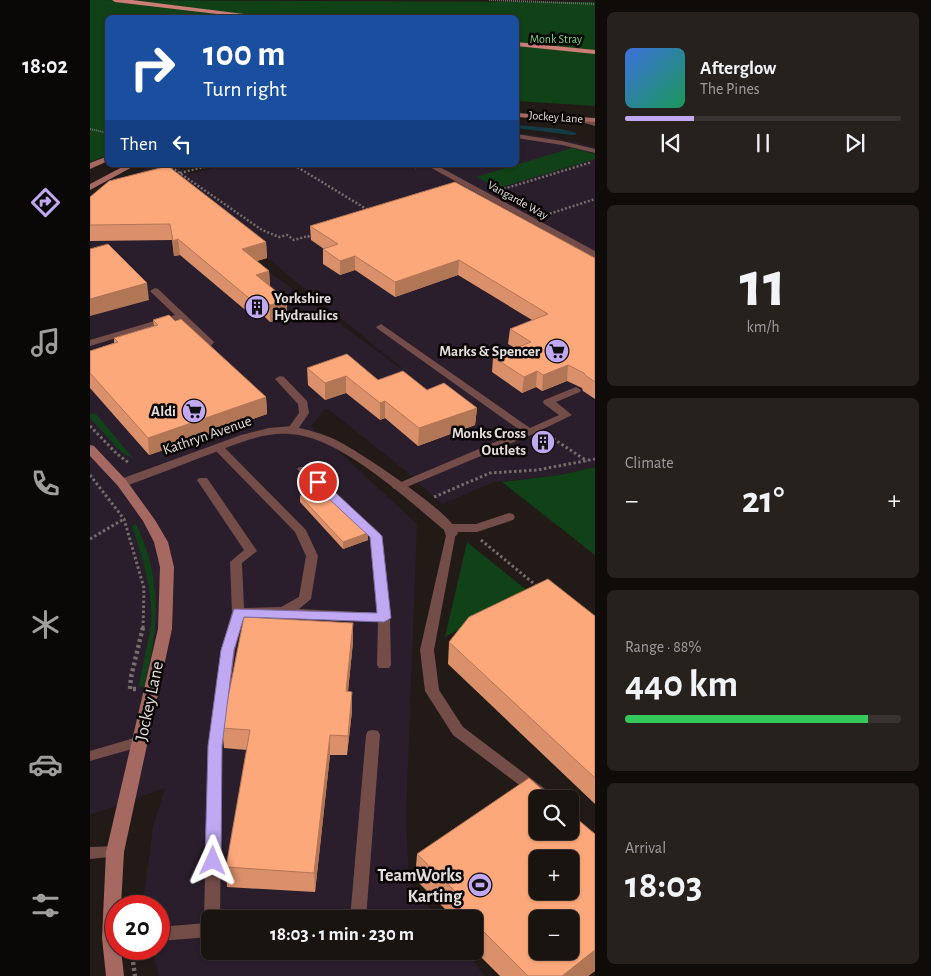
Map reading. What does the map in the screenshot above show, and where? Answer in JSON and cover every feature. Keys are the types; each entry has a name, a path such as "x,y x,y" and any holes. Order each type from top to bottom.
{"main road":[{"path":"115,0 247,15"},
{"path":"519,44 595,52"}],"street":[{"name":"Jockey Lane","path":"519,106 595,111"},
{"path":"542,108 595,116"},
{"name":"Jockey Lane","path":"519,115 595,120"},
{"path":"90,166 105,159"},
{"path":"90,187 128,167"},
{"name":"Kathryn Avenue","path":"122,483 218,447 270,431 292,430 312,434 346,448 421,504 451,530"},
{"name":"Jockey Lane","path":"90,449 122,483 149,520 160,542 167,567 165,629 115,852 114,895"},
{"name":"Jockey Lane","path":"115,960 116,976"}],"lane":[{"path":"581,119 595,124"},
{"path":"519,136 562,143 595,151"},
{"name":"Vangarde Way","path":"434,167 595,255"},
{"path":"155,291 185,316 209,342 204,347 208,349"},
{"path":"101,354 91,342 185,316"},
{"path":"381,326 529,432"},
{"path":"280,379 303,403 304,413 292,430"},
{"path":"398,487 567,415 548,402 576,390"},
{"path":"218,447 300,530 312,556 305,599 296,607 282,613"},
{"path":"303,469 376,536 384,618 384,665"},
{"path":"203,480 251,551 236,562 238,612 228,650 215,746 212,910"},
{"path":"509,517 477,528 451,530 427,650 432,691 458,731 536,790"},
{"path":"238,612 384,618"},
{"path":"359,910 373,735"},
{"path":"90,756 141,741"},
{"path":"90,853 115,852"},
{"path":"170,933 201,931"}],"path":[{"path":"489,0 595,4"},
{"path":"90,129 105,132"},
{"path":"484,195 595,161"},
{"path":"171,167 262,230 279,237 287,235 294,240 319,235"},
{"path":"180,174 205,167"},
{"path":"297,167 373,213"},
{"path":"186,181 191,181"},
{"path":"531,220 595,199"},
{"path":"90,426 116,454 129,463"},
{"path":"529,432 547,435 588,462"},
{"path":"421,504 490,473 537,470 595,460"},
{"path":"90,476 124,519 144,588 144,625 131,677 130,689"},
{"path":"90,539 124,519"},
{"path":"451,530 478,538 544,592"}],"shaded area":[{"path":"519,133 552,137 595,147 595,467 560,475 494,482 442,504 396,463 328,409 324,410 311,426 417,524 406,818 409,882 432,910 201,910 201,960 472,960 485,976 159,976 155,960 170,960 170,895 144,895 153,827 165,788 90,815 90,203 147,167 178,167 191,174 216,167 519,167","holes":["266,257 403,370 254,261"]}],"green space":[{"name":"Monk Stray","path":"90,0 595,2 595,106 519,101 519,15 105,15 105,156 90,162"},
{"path":"572,148 595,154 595,159 498,188 476,177 509,167 519,167 519,164"},
{"path":"95,413 134,459 121,452 90,418 90,414"},
{"path":"595,467 595,555 502,482 560,475"},
{"path":"136,524 151,565 156,604 153,644 144,687 139,686 150,633 151,600 140,550 132,526"},
{"path":"467,542 529,592 445,637"}],"water":[{"path":"519,125 561,129 577,133 571,135 519,128"}],"building":[{"path":"169,167 266,242 242,249 269,271 256,275 287,300 270,305 258,295 249,298 178,239 173,241 170,224 90,225 90,197 109,181"},
{"path":"455,182 595,258 595,382 584,373 568,365 543,375 537,371 524,377 493,357 531,342 510,329 548,314 459,260 395,282 355,256 340,261 323,249 338,244 310,226"},
{"path":"108,244 147,283 90,299 90,249"},
{"path":"169,315 175,321 181,319 266,397 148,438 90,373 90,351 118,342 114,338 158,325 153,320"},
{"path":"347,354 378,380 403,371 427,390 444,383 477,408 419,428 385,401 380,403 346,376 325,383 307,368"},
{"path":"322,488 368,533 343,542 300,496"},
{"path":"548,579 595,616 595,778 449,642 469,617"},
{"path":"244,617 353,623 346,691 352,692 348,736 330,735 314,873 226,867 250,730 222,728"},
{"name":"TeamWorks Karting","path":"529,778 543,790 529,790 529,840 579,840 579,821 595,834 595,950 562,976 528,976 483,931 483,910 461,910 452,900 459,895 417,854"}],"place":[{"name":"Yorkshire Hydraulics","path":"257,307"},
{"name":"Marks & Spencer","path":"557,351"},
{"name":"Aldi","path":"194,411"},
{"name":"Monks Cross Outlets","path":"543,442"},
{"name":"TeamWorks Karting","path":"480,885"}],"route":[{"path":"213,861 215,746 228,650 238,612 384,618 376,536 318,482"}]}
